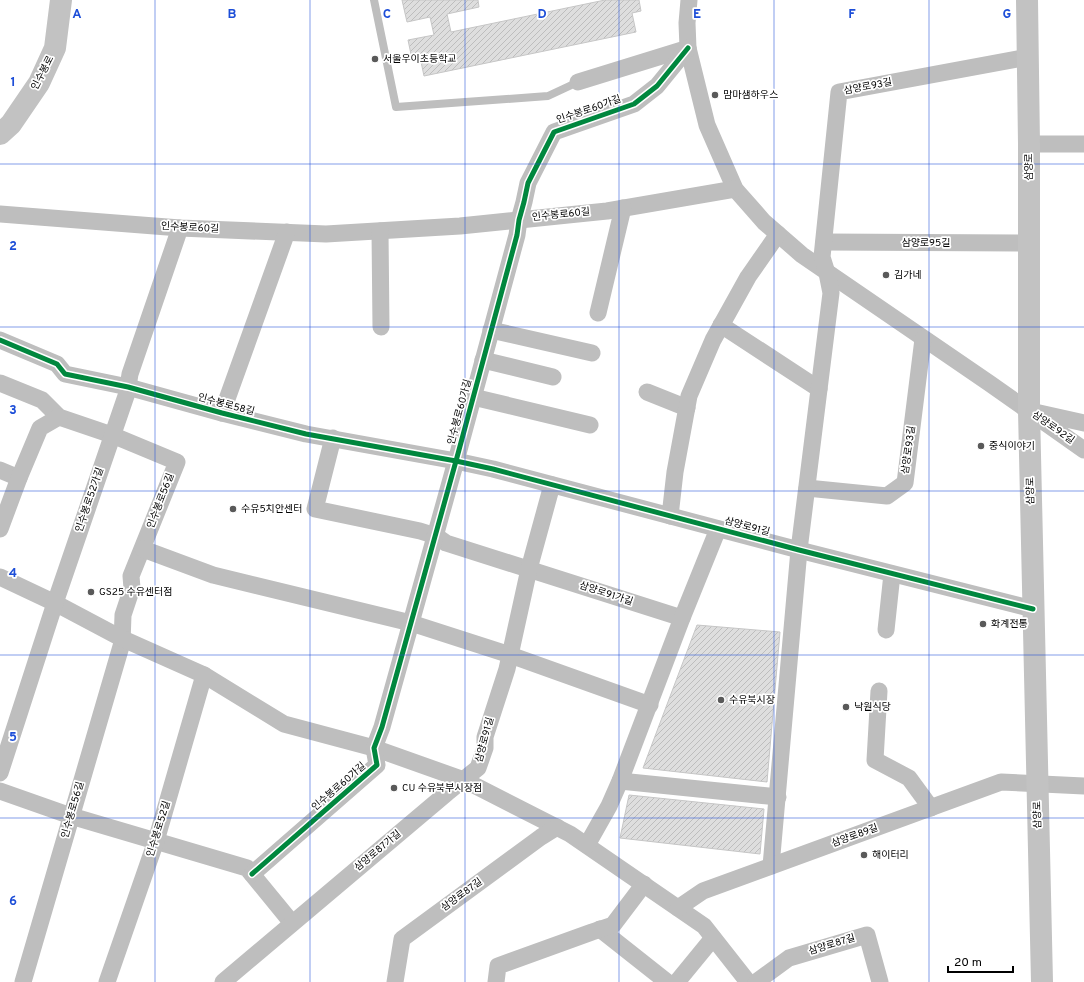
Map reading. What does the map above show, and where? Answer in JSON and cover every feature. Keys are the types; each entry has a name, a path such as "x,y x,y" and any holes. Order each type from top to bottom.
{"main road":[{"name":"인수봉로","path":"0,134 11,124 39,83 55,48 61,0"},
{"name":"삼양로","path":"1028,0 1029,411 1042,982"}],"street":[{"path":"689,0 687,23 688,48 707,125 735,189 764,222 802,256 1029,411"},
{"path":"578,82 688,48"},
{"name":"인수봉로60가길","path":"252,874 377,765 374,748 382,727 436,536 517,235 528,183 554,132 634,104 657,86 688,48"},
{"name":"삼양로93길","path":"799,550 831,292 822,256 839,92 1028,57"},
{"path":"1029,144 1084,144"},
{"name":"인수봉로60길","path":"0,214 180,228 326,234 460,226 607,211 735,189"},
{"path":"598,313 623,208"},
{"name":"인수봉로52가길","path":"0,773 55,603 127,393 130,374 180,228"},
{"path":"380,231 381,327"},
{"name":"인수봉로58길","path":"222,413 287,232"},
{"path":"670,516 675,472 689,396 721,325 748,277 778,234"},
{"name":"삼양로95길","path":"824,242 1029,243"},
{"path":"721,325 819,389"},
{"path":"491,330 592,353"},
{"name":"삼양로93길","path":"807,488 887,496 904,483 924,339"},
{"name":"인수봉로58길","path":"0,340 57,364 65,374 128,387 306,434 456,461"},
{"path":"483,360 553,377"},
{"name":"인수봉로56길","path":"0,384 42,400 59,417 112,435 177,462 131,576 132,588 122,615 122,643 23,982"},
{"path":"647,392 687,408"},
{"name":"인수봉로60가길","path":"473,397 590,425"},
{"name":"삼양로92길","path":"1029,411 1084,423"},
{"name":"삼양로92길","path":"1029,411 1084,450"},
{"path":"0,528 40,428 59,417"},
{"path":"332,438 315,509 420,531 436,536 446,543 529,569"},
{"name":"삼양로91길","path":"456,461 493,469 718,529 1033,609"},
{"path":"0,470 19,478"},
{"name":"삼양로91길","path":"464,780 478,768 485,748 485,737 508,669 529,569 552,485"},
{"path":"587,845 609,806 620,781 682,618 718,529"},
{"path":"143,549 213,575 411,623 510,655 650,705"},
{"path":"772,866 799,550"},
{"name":"삼양로91가길","path":"529,569 682,618"},
{"path":"886,630 892,574"},
{"path":"0,577 55,603 121,638 204,675 284,724 374,748 464,780 570,834 704,926 748,982"},
{"name":"인수봉로52길","path":"107,982 156,841 204,675"},
{"path":"879,690 876,760 909,778 930,808"},
{"name":"삼양로87가길","path":"223,982 464,780"},
{"path":"620,781 778,798"},
{"name":"삼양로89길","path":"678,908 703,891 1001,782 1084,786"},
{"path":"0,791 72,816 247,868 292,923"},
{"name":"삼양로87길","path":"395,982 402,939 541,837 557,828"},
{"path":"496,982 498,966 613,925 644,884"},
{"path":"600,929 668,982"},
{"name":"삼양로87길","path":"756,982 789,958 867,935 880,982"},
{"path":"677,982 713,938"}],"lane":[{"path":"374,0 396,106 548,96 578,82"}],"building":[{"path":"402,0 478,0 479,7 447,14 451,32 605,0 639,0 641,11 632,13 636,32 424,76 420,57 412,59 408,40 434,35 430,17 407,22"},
{"name":"수유북시장","path":"697,625 780,632 767,782 643,768"},
{"path":"629,795 764,809 760,854 620,838"}],"cycle path":[{"path":"252,874 377,765 374,748 382,727 456,461 517,235 528,183 554,132 634,104 657,86 688,48"},
{"path":"0,340 57,364 65,374 128,387 306,434 493,469 799,550 1033,609"}],"place":[{"name":"서울우이초등학교","path":"375,59"},
{"name":"맘마샘하우스","path":"715,95"},
{"name":"김가네","path":"886,275"},
{"name":"중식이야기","path":"981,446"},
{"name":"수유5치안센터","path":"233,509"},
{"name":"GS25 수유센터점","path":"91,592"},
{"name":"화계전통","path":"983,624"},
{"name":"수유북시장","path":"721,700"},
{"name":"낙원식당","path":"846,707"},
{"name":"CU 수유북부시장점","path":"394,788"},
{"name":"해이터리","path":"864,855"}]}
